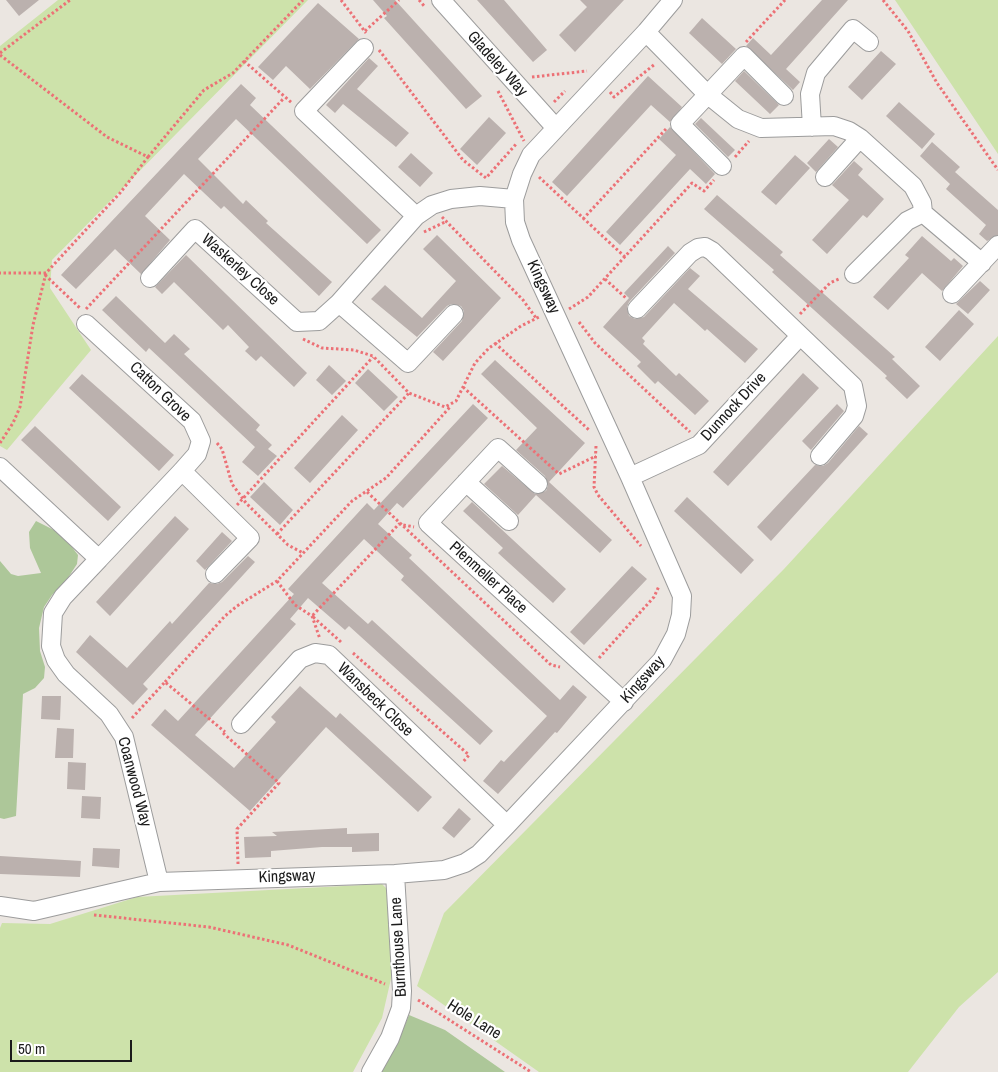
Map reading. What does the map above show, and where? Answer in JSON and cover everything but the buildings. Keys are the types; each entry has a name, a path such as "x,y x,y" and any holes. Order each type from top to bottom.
{"street":[{"name":"Kingsway","path":"0,906 34,911 159,882 395,874 444,870 465,863 479,854 662,660 672,645 681,615 682,596 630,477 563,311 521,240 515,222 514,199 528,160 555,127 646,32 673,0"},
{"name":"Gladeley Way","path":"436,7 555,127"},
{"path":"812,127 810,94 816,73 853,29 869,42"},
{"path":"646,32 708,94 738,119 761,128 834,126 849,131 860,138 913,186 922,202 922,213"},
{"path":"369,41 304,111 416,216"},
{"path":"724,167 680,124 744,56 784,96"},
{"path":"825,177 860,138"},
{"name":"Waskerley Close","path":"150,278 195,229 297,322 319,321 339,303 416,216 432,205 451,198 480,196 514,199"},
{"path":"922,213 982,263"},
{"path":"854,274 907,220 922,213"},
{"path":"952,294 998,246"},
{"path":"638,309 690,253 698,248 705,247 712,251 854,386 857,396 854,416 820,456"},
{"path":"339,303 408,363 454,314"},
{"name":"Catton Grove","path":"85,318 192,421 201,441 197,454 99,559"},
{"name":"Dunnock Drive","path":"630,477 702,441 795,331"},
{"name":"Plenmeller Place","path":"538,484 498,448 428,523 624,702"},
{"path":"0,467 99,559"},
{"path":"182,471 250,538 215,574"},
{"path":"466,482 509,521"},
{"name":"Coanwood Way","path":"99,559 63,597 54,613 51,646 56,660 66,674 109,714 121,731 159,882"},
{"name":"Wansbeck Close","path":"240,724 300,659 315,653 329,655 507,825"},
{"name":"Burnthouse Lane","path":"371,1072 390,1038 401,1008 402,990 395,874"}],"path":[{"path":"70,0 0,54 108,137 148,157"},
{"path":"0,443 13,423 20,407 34,316 45,274 120,193 204,90 233,73 303,0"},
{"path":"341,0 369,41 464,160 486,178 522,138"},
{"path":"369,41 399,0"},
{"path":"419,0 436,7"},
{"path":"883,0 908,31 936,83 998,170"},
{"path":"527,76 587,70 614,97 657,63 666,52"},
{"path":"244,61 284,98 304,111"},
{"path":"497,87 522,138 528,160 625,257"},
{"path":"0,273 45,274 85,318 284,98"},
{"path":"702,441 595,343 580,323 563,311 588,297 692,183 704,191 761,128"},
{"path":"432,205 445,222 523,300 536,318"},
{"path":"795,331 830,283 854,274"},
{"path":"605,279 638,309"},
{"path":"227,515 385,343"},
{"path":"495,343 591,432"},
{"path":"462,386 559,474 596,456"},
{"path":"277,534 410,393"},
{"path":"121,731 231,611 277,581 352,501 386,478 450,406"},
{"path":"214,438 222,449 232,484 288,545 303,553"},
{"path":"595,439 596,456 593,479 598,495 644,550"},
{"path":"366,492 552,665 565,669"},
{"path":"312,616 399,524"},
{"path":"588,670 654,597 660,584 659,577"},
{"path":"277,581 295,605 312,616 342,643"},
{"path":"350,650 469,755 453,774"},
{"path":"165,682 279,783 236,829 239,879"},
{"path":"223,733 240,724"},
{"name":"Hole Lane","path":"70,904 85,914 209,927 288,944 402,990 531,1072"}],"green space":[{"path":"58,0 308,0 52,260 50,288 91,350 7,450 0,446 0,46"},
{"path":"895,0 998,0 998,154"},
{"path":"998,336 998,972 959,1007 908,1072 539,1072 417,986 444,913 784,569"},
{"path":"36,521 62,534 78,555 77,564 64,584 52,595 44,607 39,628 40,651 45,667 44,678 35,688 23,694 16,816 4,819 0,818 0,561 11,574 18,576 41,573 30,548 29,532"},
{"path":"382,884 387,889 393,970 382,1018 353,1072 0,1072 0,928 2,923 50,924 137,897"},
{"path":"409,1015 445,1030 505,1072 381,1072 397,1044"}]}
